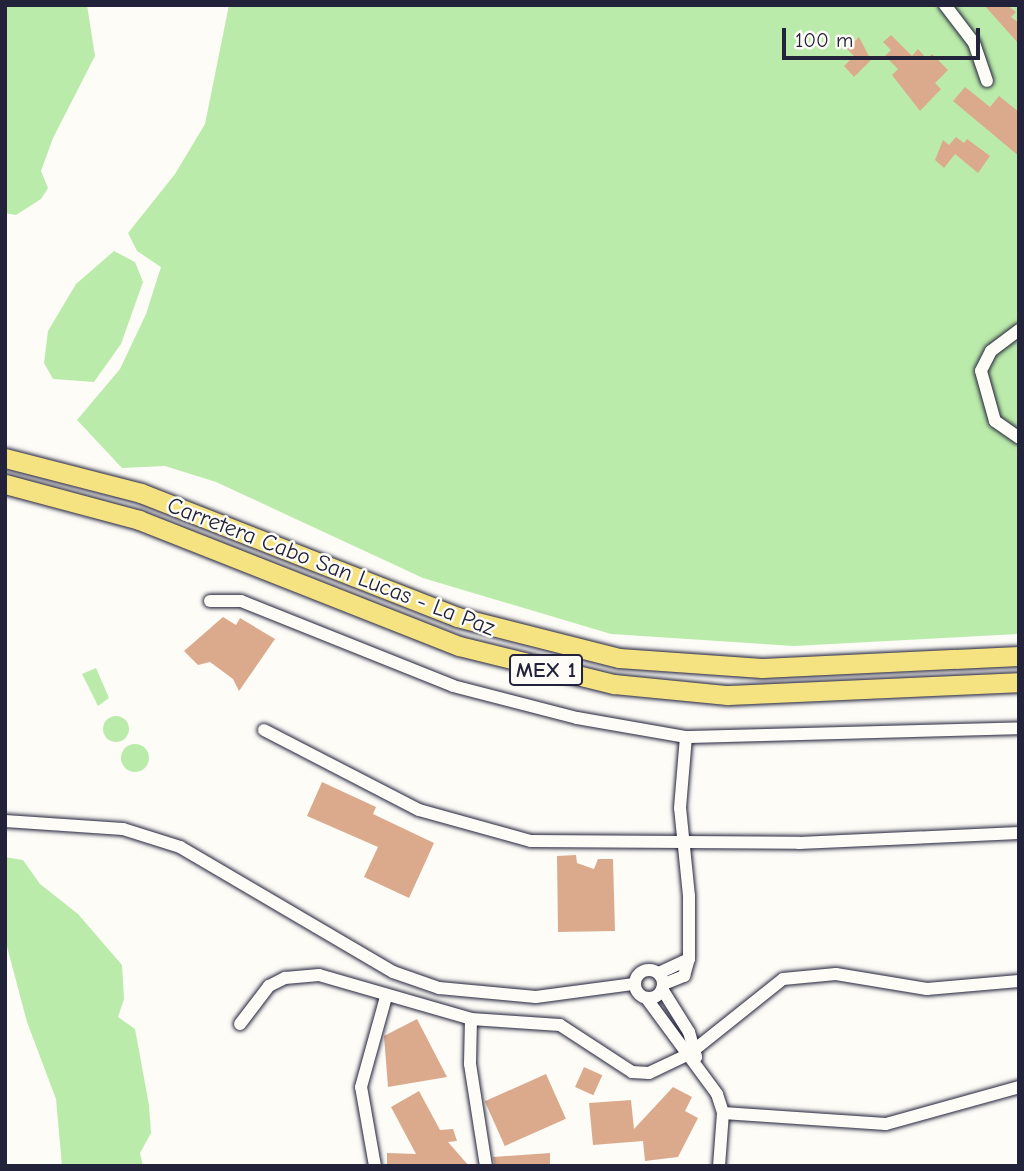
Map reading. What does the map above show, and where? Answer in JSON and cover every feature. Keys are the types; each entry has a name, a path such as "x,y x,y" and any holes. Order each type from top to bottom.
{"highway":[{"path":"5,445 57,457 104,481"},
{"name":"Carretera Cabo San Lucas - La Paz","path":"5,458 104,481 431,608 619,658 762,668 1019,656"},
{"name":"Carretera Cabo San Lucas - La Paz","path":"5,484 100,508 459,646 614,684 741,695 1019,682"}],"street":[{"path":"945,5 974,43 987,81"},
{"path":"1019,330 991,351 981,371 995,421 1019,438"},
{"path":"210,601 241,601 453,686 577,718 686,737 1019,728"},
{"path":"264,730 419,810 476,829 531,841 682,839 799,843 1019,832"},
{"path":"647,999 662,982 684,976 689,958 682,839 686,737"},
{"path":"5,821 72,822 180,847 393,972 439,988 536,997 634,984 643,972 662,982 694,1056 723,1113 719,1166"},
{"path":"240,1024 260,994 285,978 319,975 386,997 471,1019 559,1025 641,1074 694,1056 762,992 801,975 836,975 927,989 1019,981"},
{"path":"634,984 694,1056"},
{"path":"375,1166 361,1087 386,997"},
{"path":"471,1019 470,1064 486,1166"},
{"path":"723,1113 887,1124 1019,1087"}],"green space":[{"path":"5,5 87,5 95,56 53,138 41,171 48,188 41,199 16,215 5,213"},
{"path":"229,5 1019,5 1019,634 794,646 611,634 423,578 216,482 165,466 122,468 77,420 120,369 146,314 161,267 137,251 128,233 175,174 205,124"},
{"path":"114,251 135,262 143,282 121,344 94,382 53,379 44,363 48,331 76,284"},
{"path":"96,668 109,698 98,706 82,674"},
{"path":"116,716 125,720 129,729 125,738 116,742 107,738 103,729 107,720"},
{"path":"135,744 145,748 149,758 145,768 135,772 125,768 121,758 125,748"},
{"path":"5,857 23,860 40,884 78,914 122,965 124,999 118,1017 135,1029 149,1105 151,1133 140,1153 143,1166 62,1166 56,1099 27,1022 5,939"}],"building":[{"path":"984,5 1007,5 1016,12 1011,17 1019,23 1019,44"},
{"path":"891,35 912,56 918,49 927,59 932,54 948,70 935,83 941,89 920,111 892,75 898,69 885,56 891,50 883,42"},
{"path":"859,37 871,60 854,77 844,66 854,56 847,49"},
{"path":"965,87 990,107 999,96 1019,112 1019,156 953,101"},
{"path":"956,137 964,143 967,139 990,156 978,173 955,154 944,168 935,160 943,140 949,145"},
{"path":"223,617 236,625 240,618 275,639 239,691 233,679 210,662 198,665 184,651"},
{"path":"322,782 376,807 373,814 434,843 409,898 364,877 378,847 307,816"},
{"path":"576,855 577,863 594,869 598,859 613,859 615,931 558,932 557,856"},
{"path":"417,1019 447,1077 388,1087 384,1036"},
{"path":"584,1067 602,1075 593,1095 575,1087"},
{"path":"546,1074 566,1119 505,1146 485,1101"},
{"path":"673,1087 692,1097 685,1111 698,1118 678,1157 645,1161 643,1141 593,1145 589,1103 631,1100 634,1129"},
{"path":"419,1091 440,1130 453,1129 457,1141 448,1142 469,1166 387,1166 387,1153 416,1154 391,1107"},
{"path":"550,1153 550,1166 495,1166 493,1157"}]}
